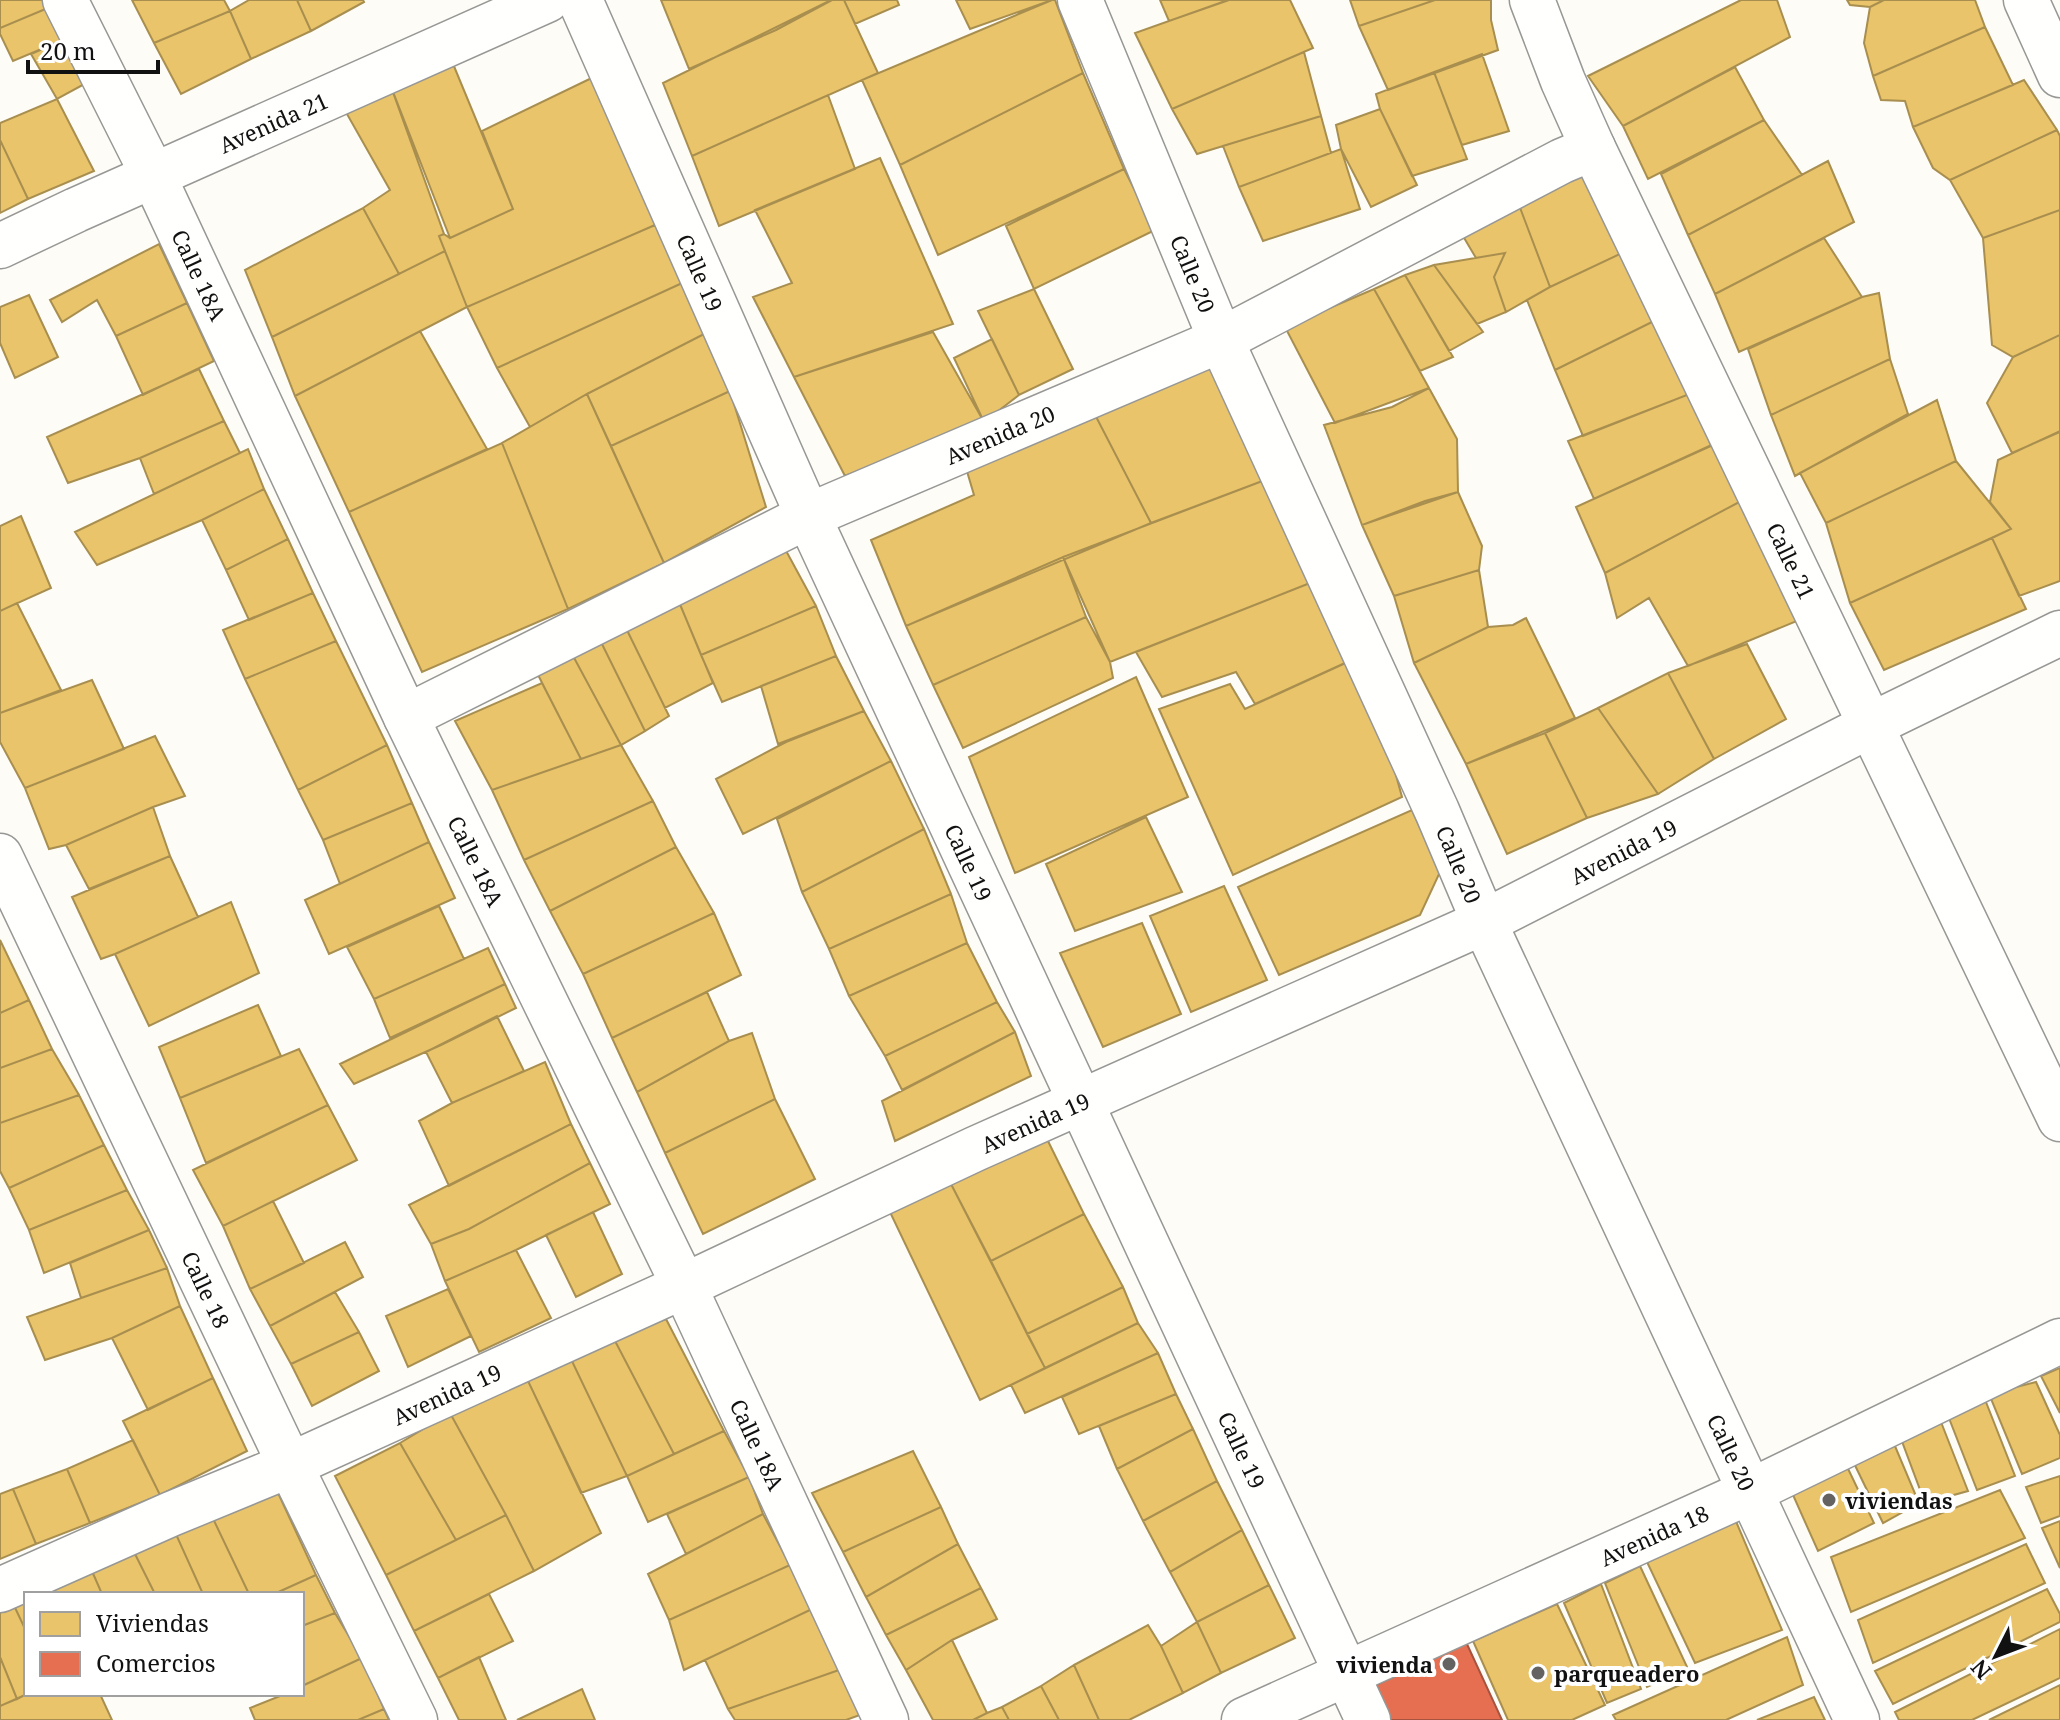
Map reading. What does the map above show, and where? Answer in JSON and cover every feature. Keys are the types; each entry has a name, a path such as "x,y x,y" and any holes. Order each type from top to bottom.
{"street":[{"name":"Calle 18A","path":"65,0 153,175 406,717 684,1286 886,1720"},
{"name":"Avenida 21","path":"0,246 547,0"},
{"name":"Calle 19","path":"580,0 808,516 1368,1720"},
{"name":"Calle 20","path":"1080,0 1221,340 1437,811 1484,922 1857,1720"},
{"name":"Calle 21","path":"1532,0 1593,148 2060,1119"},
{"path":"2026,0 2060,75"},
{"name":"Avenida 20","path":"406,717 808,516 1221,340 1562,161 1593,148"},
{"name":"Avenida 19","path":"0,1590 290,1465 684,1286 975,1149 1484,922 1871,725 2060,633"},
{"name":"Calle 18","path":"0,856 415,1720"},
{"name":"Avenida 18","path":"1244,1720 1749,1492 2060,1341"}],"building: Viviendas":[{"path":"0,0 53,0 55,5 0,28"},
{"path":"132,0 224,0 230,11 154,43"},
{"path":"249,0 297,0 311,31 251,59 230,11"},
{"path":"297,0 363,0 364,2 311,31"},
{"path":"661,0 832,0 776,30 689,69"},
{"path":"831,0 844,0 878,73 692,156 663,83"},
{"path":"844,0 897,0 899,5 855,24"},
{"path":"956,0 1052,0 970,29"},
{"path":"1055,0 1083,73 900,165 862,80"},
{"path":"1160,0 1229,0 1169,21"},
{"path":"1228,0 1290,0 1313,48 1172,109 1135,33"},
{"path":"1350,0 1435,0 1359,26"},
{"path":"1435,0 1491,0 1491,20 1498,50 1388,90 1359,26"},
{"path":"1741,0 1777,0 1790,37 1623,126 1588,76"},
{"path":"1847,0 1884,0 1870,7 1850,5"},
{"path":"1884,0 1975,0 1985,27 1873,76 1864,43 1870,7"},
{"path":"55,5 70,37 13,61 0,28"},
{"path":"230,11 251,59 181,94 154,43"},
{"path":"1985,27 2013,85 1913,127 1905,101 1881,100 1873,76"},
{"path":"70,37 90,81 57,99 31,54"},
{"path":"1304,52 1321,116 1197,154 1172,109"},
{"path":"1482,54 1509,131 1462,145 1434,72"},
{"path":"451,59 513,209 450,238 390,84"},
{"path":"1735,67 1764,120 1648,179 1623,126"},
{"path":"1434,72 1467,159 1412,176 1376,94"},
{"path":"1083,73 1124,169 938,255 900,165"},
{"path":"600,74 655,225 467,307 439,236 444,234 450,238 513,209 482,131"},
{"path":"2024,80 2057,130 1950,180 1933,168 1913,127"},
{"path":"390,84 444,234 439,236 445,251 399,274 363,208 390,190 343,107"},
{"path":"828,95 855,169 719,226 692,156"},
{"path":"57,99 94,171 28,199 0,140 0,123"},
{"path":"1380,109 1417,185 1371,207 1341,149 1336,125"},
{"path":"1321,116 1331,153 1239,187 1223,146"},
{"path":"1764,120 1802,175 1688,235 1661,174"},
{"path":"2057,130 2060,136 2060,210 1983,238 1950,180"},
{"path":"0,140 28,199 0,213"},
{"path":"1341,149 1360,209 1263,241 1239,187"},
{"path":"880,158 953,324 794,377 753,297 792,283 755,210"},
{"path":"1828,161 1854,222 1715,294 1688,235"},
{"path":"1124,169 1155,230 1034,289 1006,226"},
{"path":"1586,169 1622,253 1550,287 1519,205"},
{"path":"1519,205 1550,287 1506,312 1494,277 1505,253 1476,258 1460,231"},
{"path":"363,208 399,274 272,337 245,270"},
{"path":"2060,210 2060,335 2013,357 1992,345 1983,238"},
{"path":"655,225 691,279 497,368 467,307"},
{"path":"1824,238 1862,297 1739,352 1715,294"},
{"path":"159,244 187,303 116,336 97,300 62,322 50,300"},
{"path":"445,251 467,307 295,396 272,337"},
{"path":"1505,253 1494,277 1506,312 1477,324 1434,265"},
{"path":"1622,253 1654,321 1555,370 1527,300"},
{"path":"1434,265 1483,332 1449,351 1405,275"},
{"path":"1405,275 1453,357 1420,371 1374,289"},
{"path":"691,279 708,332 530,427 497,368"},
{"path":"1034,289 1073,369 1019,395 978,311"},
{"path":"1374,289 1429,388 1335,423 1285,327"},
{"path":"1879,293 1890,359 1771,415 1748,349 1862,297"},
{"path":"29,295 58,357 15,378 0,343 0,307"},
{"path":"187,303 214,361 143,395 116,336"},
{"path":"1654,321 1692,393 1583,436 1555,370"},
{"path":"420,331 487,449 349,512 295,396"},
{"path":"708,332 730,391 611,446 587,394"},
{"path":"933,332 984,422 845,476 794,377"},
{"path":"2060,335 2060,432 2012,453 1987,403 2013,357"},
{"path":"992,339 1019,395 984,422 954,358"},
{"path":"1890,359 1908,414 1795,476 1771,415"},
{"path":"1213,360 1265,480 1151,523 1090,405"},
{"path":"199,369 224,421 140,458 68,483 47,437"},
{"path":"1429,388 1457,439 1458,492 1362,525 1324,425 1392,407"},
{"path":"730,391 766,507 664,563 611,446"},
{"path":"1692,393 1711,446 1594,499 1568,441"},
{"path":"587,394 664,563 568,609 502,443"},
{"path":"1937,400 1956,461 1826,523 1800,473"},
{"path":"1090,405 1151,523 906,626 871,540 974,495 966,468"},
{"path":"224,421 240,453 154,494 140,458"},
{"path":"2060,431 2060,581 2019,596 1992,538 2011,529 1990,502 1998,460"},
{"path":"1720,441 1745,499 1605,573 1576,507"},
{"path":"502,443 568,609 422,672 349,512"},
{"path":"248,449 264,489 202,520 97,565 75,532"},
{"path":"1956,461 2011,529 1850,603 1826,523"},
{"path":"1265,480 1310,583 1110,662 1063,557"},
{"path":"264,489 288,539 226,570 202,520"},
{"path":"1458,492 1482,546 1479,570 1394,596 1362,525"},
{"path":"1745,499 1804,618 1688,666 1649,598 1617,618 1605,573"},
{"path":"21,516 51,588 0,611 0,526"},
{"path":"1992,538 2026,609 1884,670 1850,603"},
{"path":"288,539 313,593 249,620 226,570"},
{"path":"784,547 816,606 701,655 679,602"},
{"path":"1063,557 1086,617 933,685 906,626"},
{"path":"1479,570 1488,627 1414,663 1394,596"},
{"path":"1310,583 1345,663 1255,704 1236,672 1162,697 1136,652"},
{"path":"313,593 336,641 245,679 223,630"},
{"path":"679,602 713,683 665,708 624,624"},
{"path":"17,603 61,690 0,713 0,611"},
{"path":"816,606 836,656 722,702 701,655"},
{"path":"1086,617 1110,662 1113,678 963,748 933,685"},
{"path":"1526,618 1575,718 1466,764 1414,663 1488,627 1513,625"},
{"path":"624,624 669,716 645,731 600,640"},
{"path":"600,640 645,731 621,745 572,654"},
{"path":"336,641 387,745 298,790 245,679"},
{"path":"1747,644 1786,719 1714,759 1668,673"},
{"path":"572,654 621,745 581,759 535,669"},
{"path":"1363,655 1402,797 1233,875 1159,709 1230,684 1245,709"},
{"path":"836,656 864,711 778,744 761,686"},
{"path":"1668,673 1714,759 1658,794 1598,708"},
{"path":"1136,677 1188,797 1015,873 969,757"},
{"path":"92,680 124,749 25,788 0,742 0,713"},
{"path":"542,683 581,759 492,790 455,721"},
{"path":"1598,708 1658,794 1587,818 1545,733"},
{"path":"864,711 891,761 743,834 716,779 786,742"},
{"path":"1545,733 1587,818 1507,854 1466,764"},
{"path":"155,736 185,796 66,845 49,849 25,788"},
{"path":"387,745 412,803 323,840 298,790"},
{"path":"621,745 653,801 524,860 492,790"},
{"path":"891,761 924,829 802,892 777,819"},
{"path":"653,801 676,847 550,911 524,860"},
{"path":"412,803 429,842 340,884 323,840"},
{"path":"153,807 170,856 89,889 66,845"},
{"path":"1412,810 1440,872 1420,915 1279,975 1238,887"},
{"path":"1146,817 1182,892 1075,931 1046,864"},
{"path":"924,829 951,894 829,949 802,892"},
{"path":"429,842 455,898 329,954 305,900"},
{"path":"676,847 714,913 583,974 550,911"},
{"path":"170,856 198,917 101,959 72,897"},
{"path":"1224,886 1267,980 1191,1012 1150,916"},
{"path":"951,894 967,943 849,996 829,949"},
{"path":"231,902 259,973 149,1026 115,954"},
{"path":"439,906 464,959 374,999 347,947"},
{"path":"714,913 741,975 612,1038 583,974"},
{"path":"1142,923 1181,1014 1103,1047 1060,953"},
{"path":"0,940 29,1000 0,1013"},
{"path":"967,943 997,1002 885,1056 849,996"},
{"path":"488,948 505,984 390,1038 374,999"},
{"path":"505,984 516,1008 441,1045 354,1084 340,1064"},
{"path":"707,992 729,1041 637,1092 612,1038"},
{"path":"29,1000 52,1049 0,1068 0,1013"},
{"path":"997,1002 1015,1032 902,1090 885,1056"},
{"path":"258,1005 281,1056 180,1098 159,1047"},
{"path":"497,1016 524,1071 452,1103 426,1052"},
{"path":"1015,1032 1031,1076 895,1141 882,1101"},
{"path":"752,1033 775,1099 665,1153 637,1092 729,1041"},
{"path":"52,1049 79,1095 0,1123 0,1068"},
{"path":"299,1049 328,1105 206,1163 180,1098"},
{"path":"545,1062 571,1124 449,1186 419,1121"},
{"path":"79,1095 104,1145 9,1188 0,1171 0,1123"},
{"path":"775,1099 815,1179 703,1234 665,1153"},
{"path":"328,1105 357,1160 223,1226 193,1170"},
{"path":"571,1124 590,1163 469,1229 431,1244 409,1205"},
{"path":"1046,1137 1084,1214 991,1261 951,1184"},
{"path":"104,1145 127,1190 29,1230 9,1188"},
{"path":"590,1163 610,1204 445,1281 431,1244 469,1229"},
{"path":"951,1184 1045,1368 980,1400 889,1210"},
{"path":"127,1190 149,1230 44,1273 29,1230"},
{"path":"273,1201 304,1263 250,1289 223,1226"},
{"path":"593,1212 622,1274 576,1297 546,1235"},
{"path":"1084,1214 1123,1287 1027,1334 991,1261"},
{"path":"149,1230 167,1268 81,1298 70,1263"},
{"path":"345,1242 363,1277 270,1326 250,1289"},
{"path":"516,1250 551,1318 479,1352 445,1281"},
{"path":"167,1268 180,1306 112,1338 45,1360 27,1317"},
{"path":"1123,1287 1138,1323 1045,1368 1027,1334"},
{"path":"448,1289 471,1336 408,1367 386,1316"},
{"path":"335,1292 359,1332 291,1364 270,1326"},
{"path":"180,1306 213,1378 148,1410 112,1338"},
{"path":"666,1319 724,1431 674,1454 614,1339"},
{"path":"1138,1323 1158,1353 1025,1413 1011,1385"},
{"path":"359,1332 379,1371 312,1406 291,1364"},
{"path":"614,1339 674,1454 627,1476 570,1357"},
{"path":"1158,1353 1176,1394 1079,1434 1062,1397"},
{"path":"570,1357 627,1476 581,1493 528,1381"},
{"path":"2060,1368 2060,1413 2041,1376"},
{"path":"213,1378 247,1451 160,1495 123,1421"},
{"path":"528,1381 601,1533 534,1571 450,1413"},
{"path":"2036,1382 2060,1435 2060,1458 2022,1474 1989,1394"},
{"path":"1176,1394 1193,1429 1117,1469 1099,1426"},
{"path":"1984,1397 2015,1476 1977,1490 1947,1413"},
{"path":"450,1413 506,1515 456,1540 400,1443"},
{"path":"1941,1422 1968,1491 1925,1503 1900,1436"},
{"path":"1193,1429 1217,1481 1143,1521 1117,1469"},
{"path":"724,1431 749,1477 648,1522 627,1476"},
{"path":"1892,1439 1919,1503 1883,1523 1849,1453"},
{"path":"133,1440 160,1495 90,1523 67,1469"},
{"path":"400,1443 456,1540 386,1575 335,1476"},
{"path":"913,1451 941,1507 843,1552 812,1493"},
{"name":"viviendas","path":"1841,1454 1874,1523 1818,1551 1785,1477"},
{"path":"67,1469 90,1523 36,1544 13,1489"},
{"path":"2060,1476 2060,1516 2041,1523 2026,1487"},
{"path":"749,1477 763,1514 686,1554 667,1514"},
{"path":"1217,1481 1242,1530 1170,1572 1143,1521"},
{"path":"273,1482 316,1575 278,1592 248,1592 207,1506"},
{"path":"13,1489 36,1544 0,1559 0,1494"},
{"path":"2000,1490 2025,1538 1851,1612 1831,1557"},
{"path":"207,1506 248,1592 202,1592 170,1521"},
{"path":"941,1507 958,1544 866,1597 843,1552"},
{"path":"763,1514 790,1565 669,1620 648,1574"},
{"path":"506,1515 534,1571 414,1631 386,1575"},
{"path":"1735,1519 1782,1630 1695,1663 1647,1562"},
{"path":"170,1521 202,1592 154,1592 129,1542"},
{"path":"2060,1521 2060,1568 2042,1528"},
{"path":"1242,1530 1269,1585 1197,1622 1170,1572"},
{"path":"129,1542 154,1592 101,1592 88,1562"},
{"path":"958,1544 981,1588 886,1635 866,1597"},
{"path":"2026,1544 2045,1583 1873,1663 1858,1620"},
{"path":"88,1562 101,1592 53,1592 48,1580"},
{"path":"790,1565 812,1609 684,1670 669,1620"},
{"path":"1640,1566 1688,1669 1647,1687 1605,1583"},
{"path":"316,1575 335,1613 304,1625 304,1592 278,1592"},
{"path":"48,1580 53,1592 24,1592 24,1627 10,1597"},
{"path":"1601,1584 1641,1689 1607,1703 1564,1603"},
{"path":"1269,1585 1295,1638 1221,1673 1197,1622"},
{"path":"981,1588 997,1619 952,1640 906,1670 886,1635"},
{"path":"2047,1589 2060,1614 2060,1622 1893,1704 1875,1671"},
{"path":"489,1594 513,1641 438,1678 414,1631"},
{"path":"10,1597 24,1627 24,1696 17,1699 0,1657 0,1602"},
{"name":"parqueadero","path":"1557,1604 1605,1705 1572,1720 1508,1720 1473,1641"},
{"path":"812,1609 839,1670 728,1709 705,1660"},
{"path":"335,1613 362,1658 304,1685 304,1625"},
{"path":"1197,1622 1221,1673 1183,1693 1161,1646"},
{"path":"1148,1625 1183,1693 1129,1720 1099,1720 1074,1665"},
{"path":"2060,1629 2060,1678 1972,1720 1899,1720 1895,1712"},
{"path":"1787,1637 1803,1685 1726,1720 1616,1720 1613,1715"},
{"path":"952,1640 987,1713 973,1720 933,1720 906,1670"},
{"path":"0,1657 17,1699 0,1706"},
{"path":"479,1657 506,1720 459,1720 438,1678"},
{"path":"362,1658 384,1709 358,1720 255,1720 250,1708 280,1696 304,1696 304,1685"},
{"path":"1074,1665 1099,1720 1059,1720 1041,1686"},
{"path":"839,1670 860,1715 846,1720 735,1720 728,1709"},
{"path":"2060,1685 2060,1720 1989,1720"},
{"path":"1041,1686 1059,1720 1009,1720 1002,1707"},
{"path":"582,1689 595,1720 517,1720"},
{"path":"24,1695 101,1696 112,1720 0,1720 0,1706"},
{"path":"1814,1697 1825,1720 1757,1720"},
{"path":"1002,1707 1009,1720 973,1720 987,1713"},
{"path":"384,1709 389,1720 358,1720"}],"building: Comercios":[{"name":"vivienda","path":"1466,1642 1502,1720 1390,1720 1376,1685"}],"place":[{"name":"viviendas","path":"1829,1500"},
{"name":"vivienda","path":"1449,1664"},
{"name":"parqueadero","path":"1538,1673"}]}
